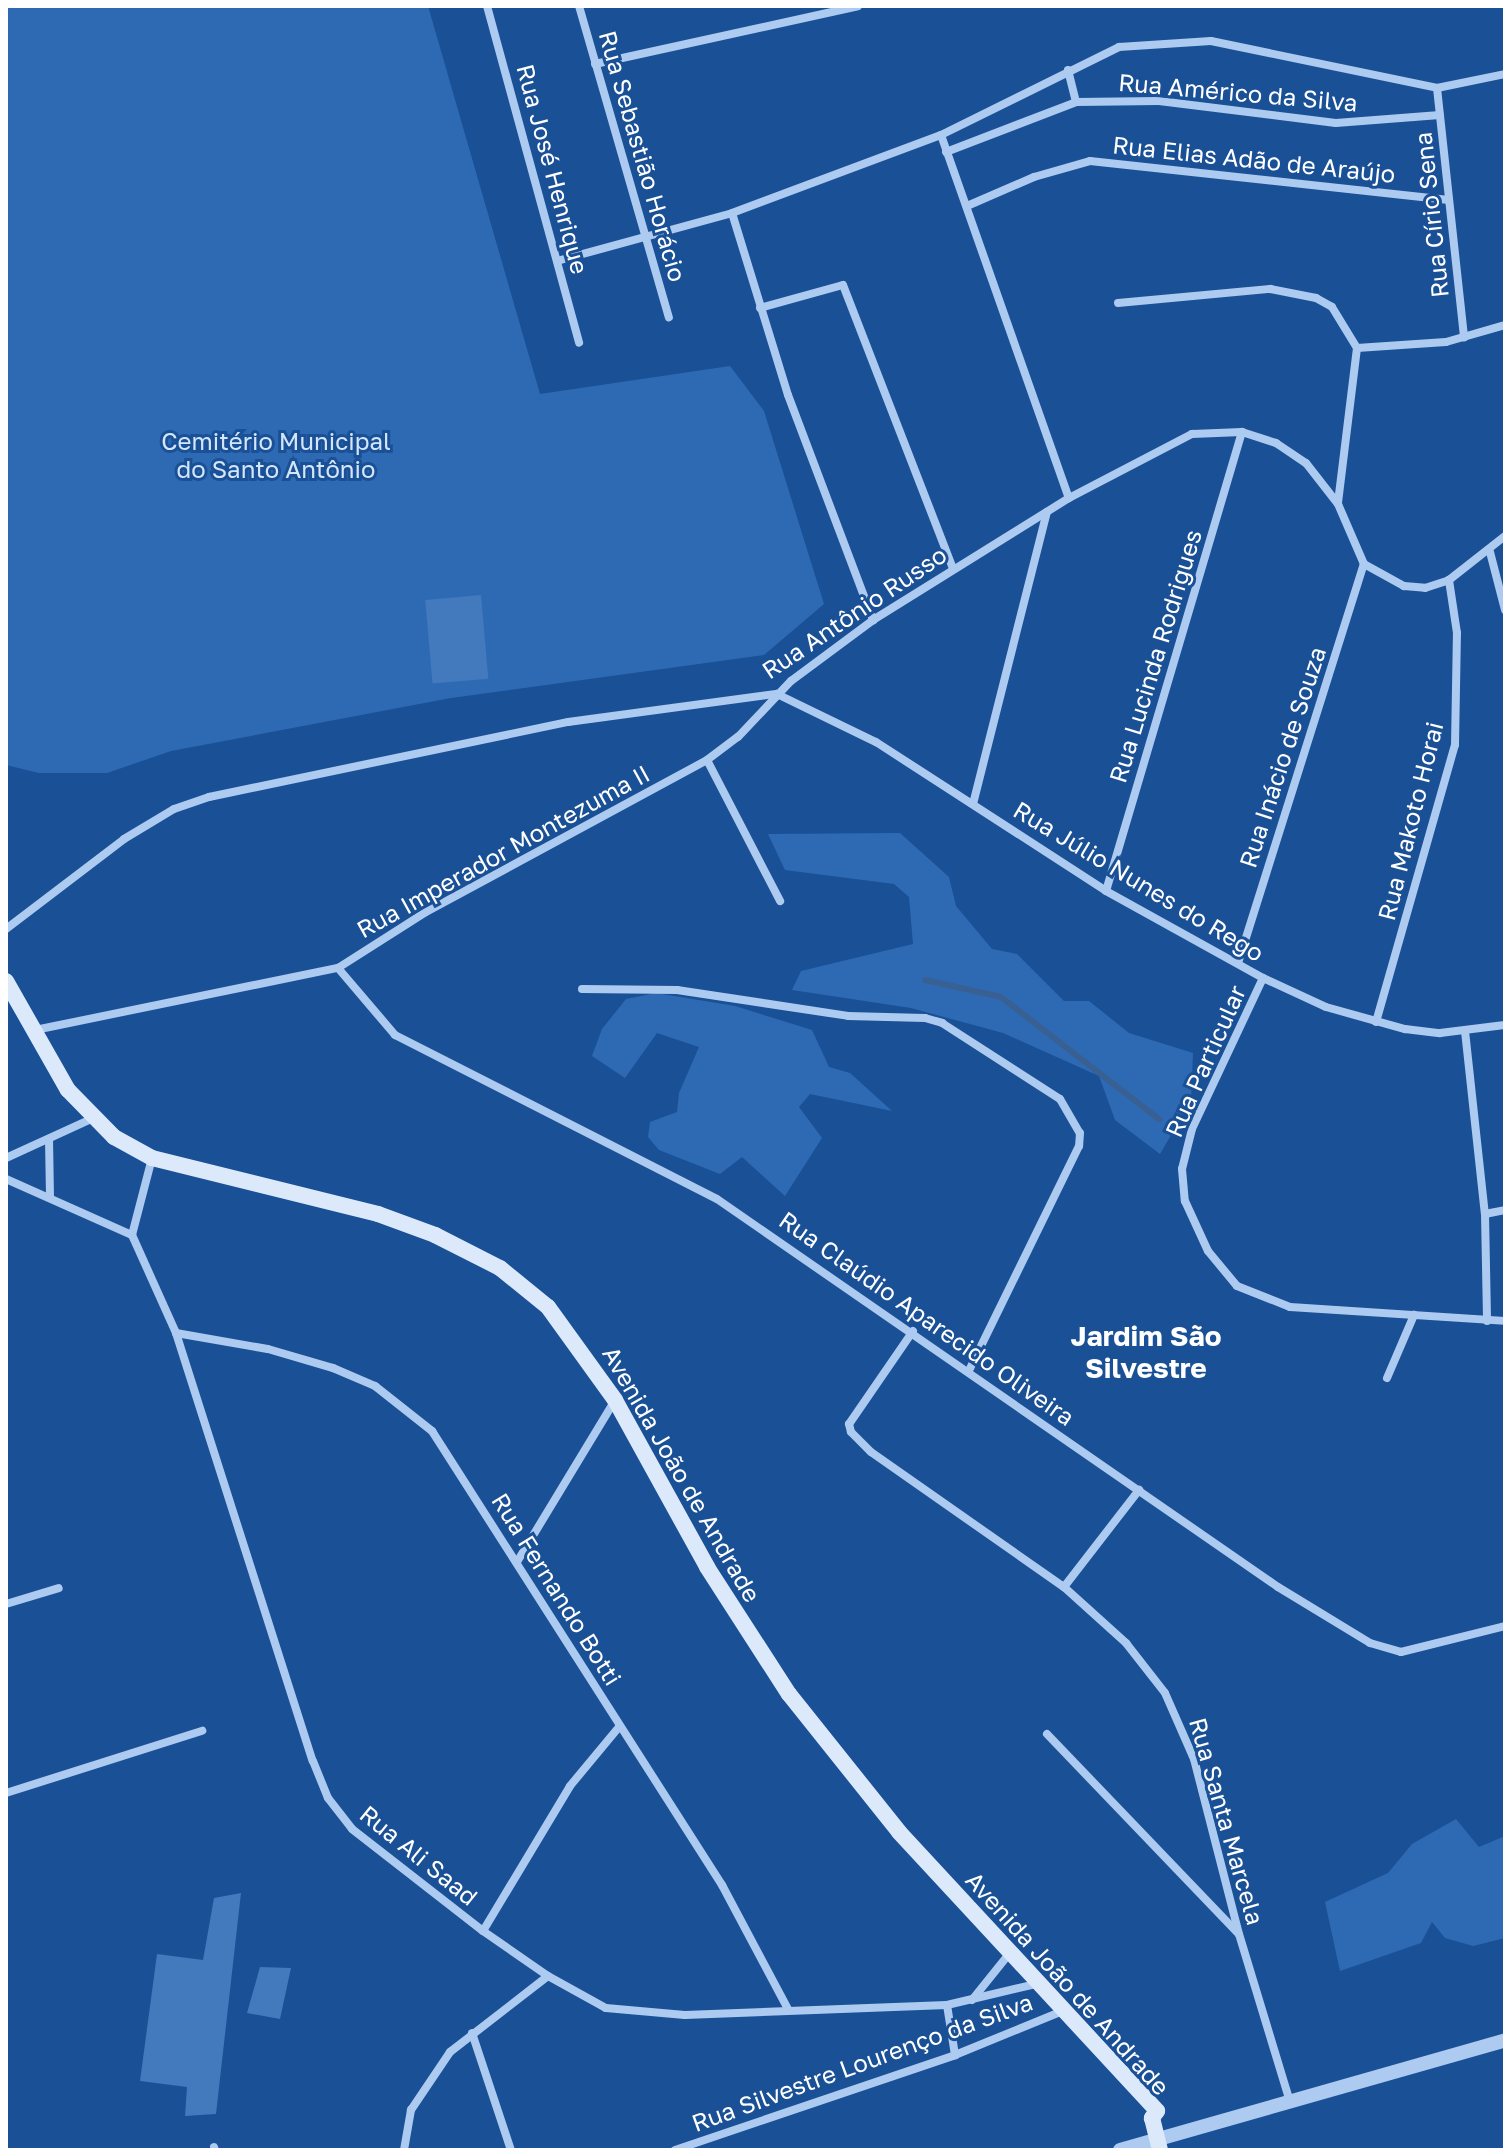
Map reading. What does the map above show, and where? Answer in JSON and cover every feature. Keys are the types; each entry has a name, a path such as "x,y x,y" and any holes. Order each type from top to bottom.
{"main road":[{"name":"Avenida João de Andrade","path":"6,981 91,1119 152,1158 378,1214 500,1268 548,1307 615,1400 707,1567 789,1694 899,1832 1036,1984 1157,2111 1152,2118 1160,2143"}],"street":[{"name":"Rua José Henrique","path":"487,6 579,343"},
{"name":"Rua Sebastião Horácio","path":"579,6 669,317"},
{"path":"595,64 858,6"},
{"path":"557,261 732,213 941,135 1020,101 1068,70 1119,47 1211,41 1437,88 1505,74"},
{"path":"1068,70 1076,102"},
{"name":"Rua Círio Sena","path":"1437,88 1464,338"},
{"name":"Rua Américo da Silva","path":"946,152 1076,102 1159,101 1336,123 1440,115"},
{"path":"941,135 1069,498"},
{"name":"Rua Elias Adão de Araújo","path":"967,206 1034,177 1090,161 1449,200"},
{"path":"732,213 760,308 873,620"},
{"path":"760,308 843,285 953,569"},
{"path":"1118,303 1228,290 1292,291 1332,307 1357,348 1338,504"},
{"path":"1357,348 1464,338 1505,325"},
{"name":"Rua Antônio Russo","path":"6,929 124,839 174,809 209,797 568,722 777,694 873,620 953,569 1069,498 1170,442 1192,434 1242,432 1276,443 1306,463 1338,504 1364,564"},
{"name":"Rua Lucinda Rodrigues","path":"1106,891 1242,432"},
{"path":"973,804 1047,512"},
{"path":"1364,564 1404,586 1425,588 1449,580 1490,552 1505,536"},
{"path":"1490,552 1505,610"},
{"name":"Rua Inácio de Souza","path":"1238,963 1364,564"},
{"name":"Rua Makoto Horai","path":"1376,1022 1455,745 1457,633 1449,580"},
{"name":"Rua Júlio Nunes do Rego","path":"777,694 876,742 1106,891 1263,978 1326,1007 1376,1022 1440,1033 1505,1025"},
{"name":"Rua Imperador Montezuma II","path":"34,1030 338,968 426,912 707,760 738,737 777,694"},
{"path":"707,760 780,901"},
{"name":"Rua Claúdio Aparecido Oliveira","path":"338,968 395,1035 682,1179 913,1331 1278,1587 1383,1650 1420,1649 1505,1626"},
{"name":"Rua Particular","path":"1263,978 1192,1129 1182,1169 1185,1201 1208,1251 1229,1279 1265,1301 1317,1312 1505,1321"},
{"path":"582,989 677,990 848,1016 942,1023 1060,1099 1080,1133 1079,1146 969,1371"},
{"path":"1465,1031 1485,1214 1487,1321"},
{"path":"6,1158 91,1119"},
{"path":"49,1139 50,1195"},
{"path":"6,1179 50,1195 132,1235 152,1158"},
{"path":"1485,1214 1505,1210"},
{"name":"Rua Ali Saad","path":"132,1235 176,1333 328,1798 352,1829 483,1931 548,1976 586,1999 632,2011 685,2015 947,2005 1036,1984"},
{"path":"1387,1378 1414,1315"},
{"name":"Rua Santa Marcela","path":"913,1331 849,1424 851,1432 871,1452 1064,1587 1136,1655 1179,1719 1290,2102"},
{"name":"Rua Fernando Botti","path":"176,1333 268,1349 333,1368 399,1402 432,1431 722,1885 788,2009"},
{"path":"517,1562 615,1400"},
{"path":"1064,1587 1139,1490"},
{"path":"6,1604 59,1588"},
{"path":"483,1931 570,1786 619,1727"},
{"path":"6,1793 202,1731"},
{"path":"1047,1734 1239,1934"},
{"path":"971,2001 1009,1954"},
{"path":"404,2150 405,2126 425,2084 472,2033 548,1976"},
{"path":"947,2005 955,2055"},
{"name":"Rua Silvestre Lourenço da Silva","path":"675,2150 955,2055 1063,2011"},
{"path":"472,2033 511,2150"},
{"path":"1120,2150 1160,2143 1505,2040"}],"green space":[{"name":"Cemitério Municipal do Santo Antônio","path":"6,6 428,6 540,394 730,366 764,411 824,604 764,655 451,698 171,751 107,773 39,773 6,765"},
{"path":"900,833 949,877 956,906 992,949 1017,954 1064,1001 1089,1001 1129,1033 1193,1053 1191,1101 1160,1154 1115,1120 1099,1076 1003,1033 911,1008 792,990 801,971 913,944 909,897 894,884 785,870 768,834"},
{"path":"656,993 735,1006 812,1030 829,1067 850,1073 892,1111 810,1094 799,1107 822,1138 785,1196 742,1157 720,1174 659,1150 648,1137 650,1122 677,1112 679,1093 699,1047 657,1033 625,1078 592,1056 602,1029 626,999"},
{"path":"1456,1819 1479,1847 1505,1836 1505,1938 1473,1946 1445,1938 1432,1922 1421,1943 1340,1971 1325,1902 1388,1873 1412,1844"}],"building":[{"path":"481,595 488,679 433,684 425,600"},
{"path":"241,1893 216,2114 185,2116 187,2087 140,2081 157,1954 203,1960 214,1898"},
{"path":"260,1967 291,1968 280,2019 247,2013"}],"waterway":[{"path":"925,980 1001,997 1159,1119"}],"district":[{"name":"Jardim São Silvestre","path":"1146,1352"}]}
